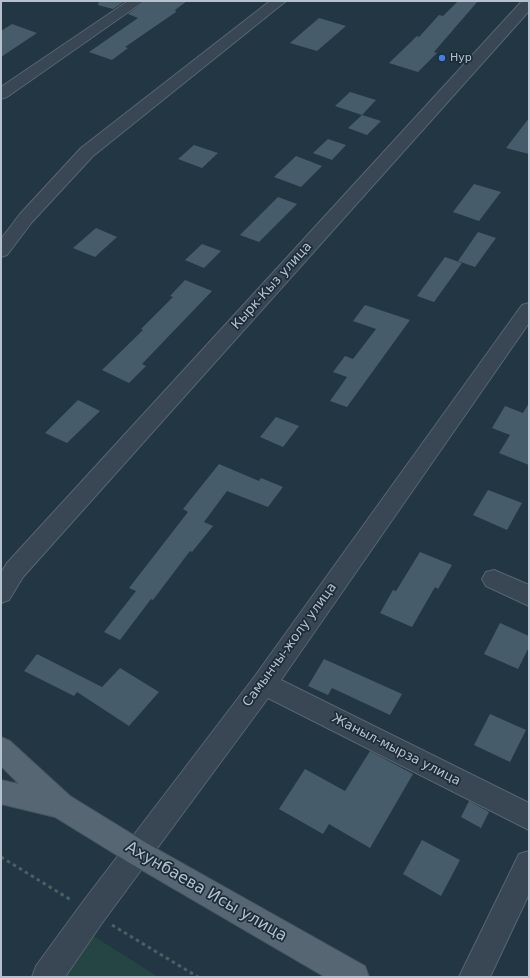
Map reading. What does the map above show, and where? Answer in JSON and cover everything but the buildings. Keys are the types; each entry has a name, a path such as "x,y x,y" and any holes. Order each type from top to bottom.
{"main road":[{"name":"Ахунбаева Исы улица","path":"1,749 60,805 138,853 354,977"},
{"name":"Ахунбаева Исы улица","path":"1,792 60,805"}],"street":[{"path":"1,94 137,1"},
{"path":"1,251 26,218 88,152 279,1"},
{"name":"Кырк-Кыз улица","path":"1,593 8,575 529,2"},
{"name":"Самынчы-жолу улица","path":"47,977 92,913 264,684 529,309"},
{"path":"494,579 529,596"},
{"name":"Жаныл-мырза улица","path":"264,684 529,816"},
{"path":"474,977 529,864"}],"green space":[{"path":"87,932 158,977 56,977"}],"place":[{"name":"Нур","path":"442,58"}]}
